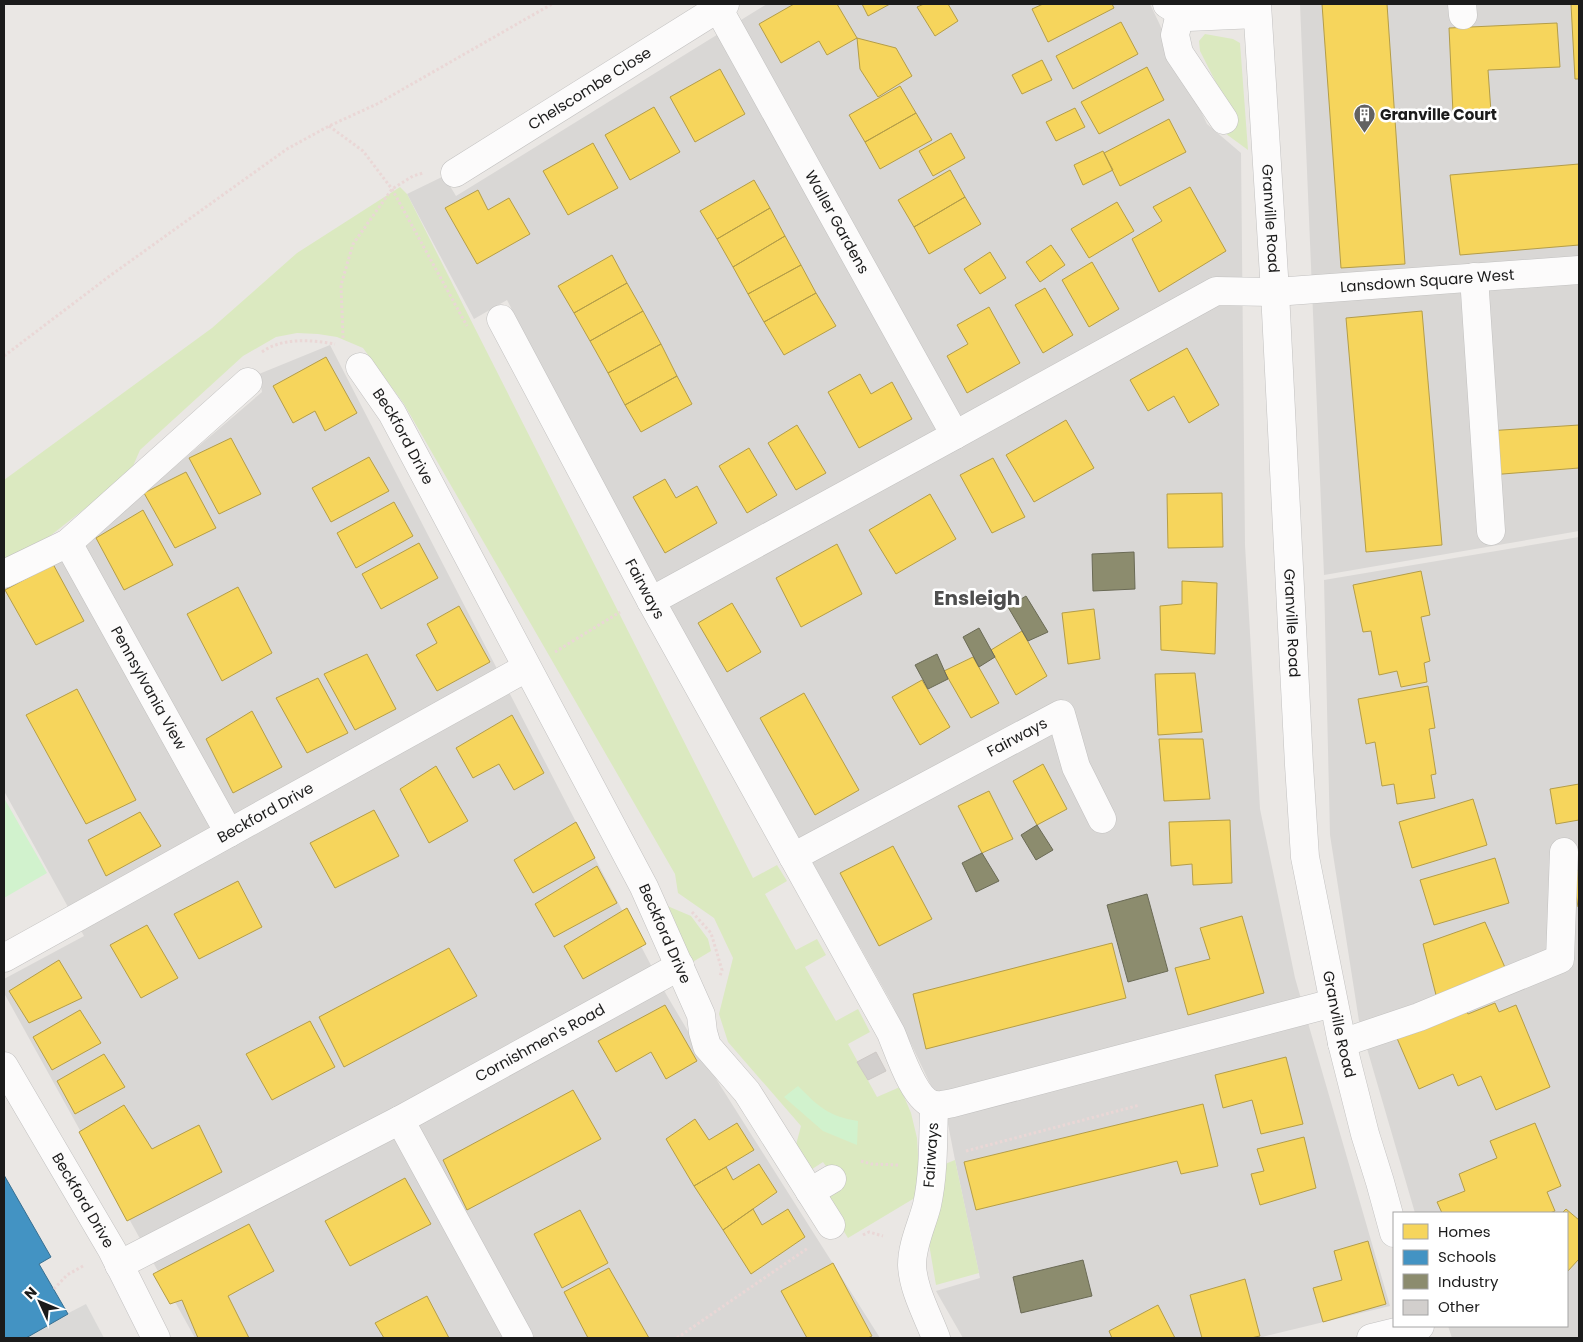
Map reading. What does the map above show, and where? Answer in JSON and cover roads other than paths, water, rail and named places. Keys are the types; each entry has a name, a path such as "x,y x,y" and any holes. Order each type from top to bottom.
{"street":[{"name":"Chelscombe Close","path":"463,168 721,6"},
{"name":"Waller Gardens","path":"721,6 955,435"},
{"path":"1173,8 1188,17 1257,9"},
{"path":"1173,8 1175,35 1179,53 1224,120"},
{"name":"Granville Road","path":"1257,9 1305,857 1342,1043 1365,1134 1393,1229"},
{"name":"Lansdown Square West","path":"1274,292 1579,270"},
{"path":"1474,277 1491,531"},
{"path":"651,601 1216,291 1274,292"},
{"name":"Fairways","path":"501,319 651,601 891,1033 912,1086 923,1098 934,1105 953,1103 1333,1003"},
{"name":"Beckford Drive","path":"360,367 392,413 644,888 701,1015 707,1046 747,1092 821,1186 822,1234"},
{"path":"4,574 68,544 248,382"},
{"name":"Pennsylvania View","path":"68,544 229,833"},
{"name":"Beckford Drive","path":"4,958 526,668"},
{"name":"Fairways","path":"793,857 1061,714 1076,767 1102,819"},
{"path":"1342,1043 1419,1017 1560,959 1564,852"},
{"name":"Cornishmen's Road","path":"119,1265 400,1120 680,966"},
{"name":"Beckford Drive","path":"4,1066 112,1250 156,1338"},
{"name":"Fairways","path":"934,1105 932,1160 927,1205 915,1244 912,1265 917,1287 936,1338"},
{"path":"400,1120 519,1338"},
{"path":"1370,1338 1416,1327"}],"place":[{"name":"Granville Court","path":"1364,134"}],"district":[{"name":"Ensleigh","path":"977,598"}]}
